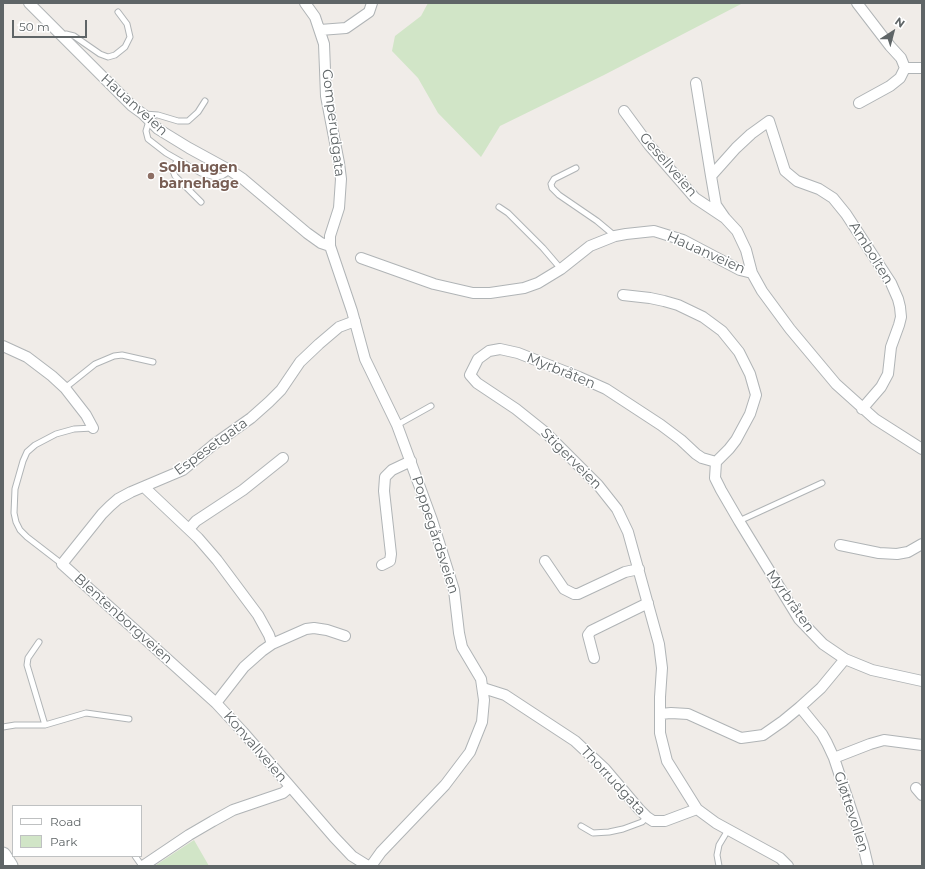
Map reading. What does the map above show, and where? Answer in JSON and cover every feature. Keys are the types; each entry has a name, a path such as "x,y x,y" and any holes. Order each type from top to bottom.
{"main road":[{"path":"3,855 10,866"}],"street":[{"name":"Hauanveien","path":"29,3 132,106 172,138 243,179 307,233 330,246"},
{"name":"Gomperudgata","path":"304,3 315,17 324,44 326,96 341,179 339,208 330,236 330,246"},
{"path":"320,30 346,28 369,12 372,3"},
{"path":"856,3 901,58 904,68 900,78 859,104"},
{"path":"904,68 922,68"},
{"path":"696,83 716,205 725,218"},
{"name":"Gesellveien","path":"624,111 649,145 695,198 725,218 737,231 746,250 752,273"},
{"name":"Ambolten","path":"711,176 746,138 769,121 785,171 797,180 819,189 834,198 891,283 898,299 901,317 892,347 888,374 882,388 862,409"},
{"name":"Hauanveien","path":"362,258 434,284 473,293 490,293 524,288 538,283 561,269 590,246 615,236 654,231 669,235 702,249 740,270 752,273 762,291 790,329 836,384 862,409 887,428 922,449"},
{"name":"Poppegårdsveien","path":"330,246 352,310 365,359 397,425 449,570 455,597 462,647 481,679 484,700 482,722 470,752 461,766 445,785 380,852 371,866"},
{"path":"623,295 664,301 678,305 703,317 726,336 742,358 754,386 756,395 754,403 750,414 736,440 729,450 716,462"},
{"name":"Espesetgata","path":"62,564 102,514 118,499 183,470 213,445 251,418 281,390 295,368 309,353 334,331 355,321"},
{"path":"3,346 28,357 65,388 86,415 93,428"},
{"name":"Myrbråten","path":"470,375 478,359 489,351 500,348 518,353 579,376 606,389 632,405 681,440 696,454 702,458 716,462 716,478 718,484 738,521 799,619 822,644 845,659 872,670 922,681"},
{"name":"Stigerveien","path":"470,375 481,386 516,409 546,433 598,485 624,521 639,569 659,644 662,668 660,733 667,761 697,809"},
{"path":"189,529 196,522 243,490 283,458"},
{"path":"382,565 390,561 391,554 384,491 385,478 392,470 411,461"},
{"path":"144,487 189,529 217,560 258,615 269,635 272,644"},
{"path":"840,545 879,553 897,554 908,552 922,544"},
{"path":"545,561 564,589 574,594 578,594 625,572 639,569"},
{"name":"Blentenborgveien","path":"62,564 216,703"},
{"path":"594,658 588,635 592,631 648,603"},
{"name":"Konvallveien","path":"345,636 314,628 306,629 272,644 244,668 216,703 352,856 368,866"},
{"path":"660,714 688,714 741,738 763,735 783,721 821,688 845,659"},
{"name":"Thorrudgata","path":"483,688 505,695 575,741 605,769 647,817 653,821 665,821 697,809"},
{"name":"Gløttevollen","path":"800,707 822,734 834,758 863,845 868,866"},
{"name":"Gløttevollen","path":"834,758 884,740 922,745"},
{"path":"143,866 189,835 233,810 283,793 290,787"},
{"path":"697,809 705,816 728,830 784,861 788,866"}],"lane":[{"path":"62,36 66,34 74,36 100,54 108,57 114,55 125,47 130,37 127,24 118,12"},
{"path":"205,101 198,112 188,121 178,121 154,114 146,117 146,131 148,139 166,153 201,173 215,177 222,176 231,171"},
{"path":"178,160 173,167 175,176 202,202"},
{"path":"576,168 554,179 551,184 552,188 558,195 597,221 615,236"},
{"path":"499,207 508,213 538,243 561,269"},
{"path":"65,388 95,364 114,356 122,356 153,362"},
{"path":"397,425 431,406"},
{"name":"Blentenborgveien","path":"62,564 20,530 14,513 15,489 20,468 27,452 35,445 56,434 74,429 93,428"},
{"path":"738,521 822,483"},
{"path":"39,642 28,658 27,665 45,725"},
{"path":"3,727 15,725 45,725 86,713 129,719"},
{"path":"581,826 593,833 610,832 642,822 647,817"},
{"path":"719,866 717,855 719,845 728,830"},
{"path":"136,857 143,866"}],"green space":[{"path":"428,3 743,3 604,75 500,126 481,157 438,113 418,78 392,51 395,36 421,16"},
{"path":"194,840 209,866 156,866 156,865"}],"place":[{"name":"Solhaugen barnehage","path":"151,176"}]}
